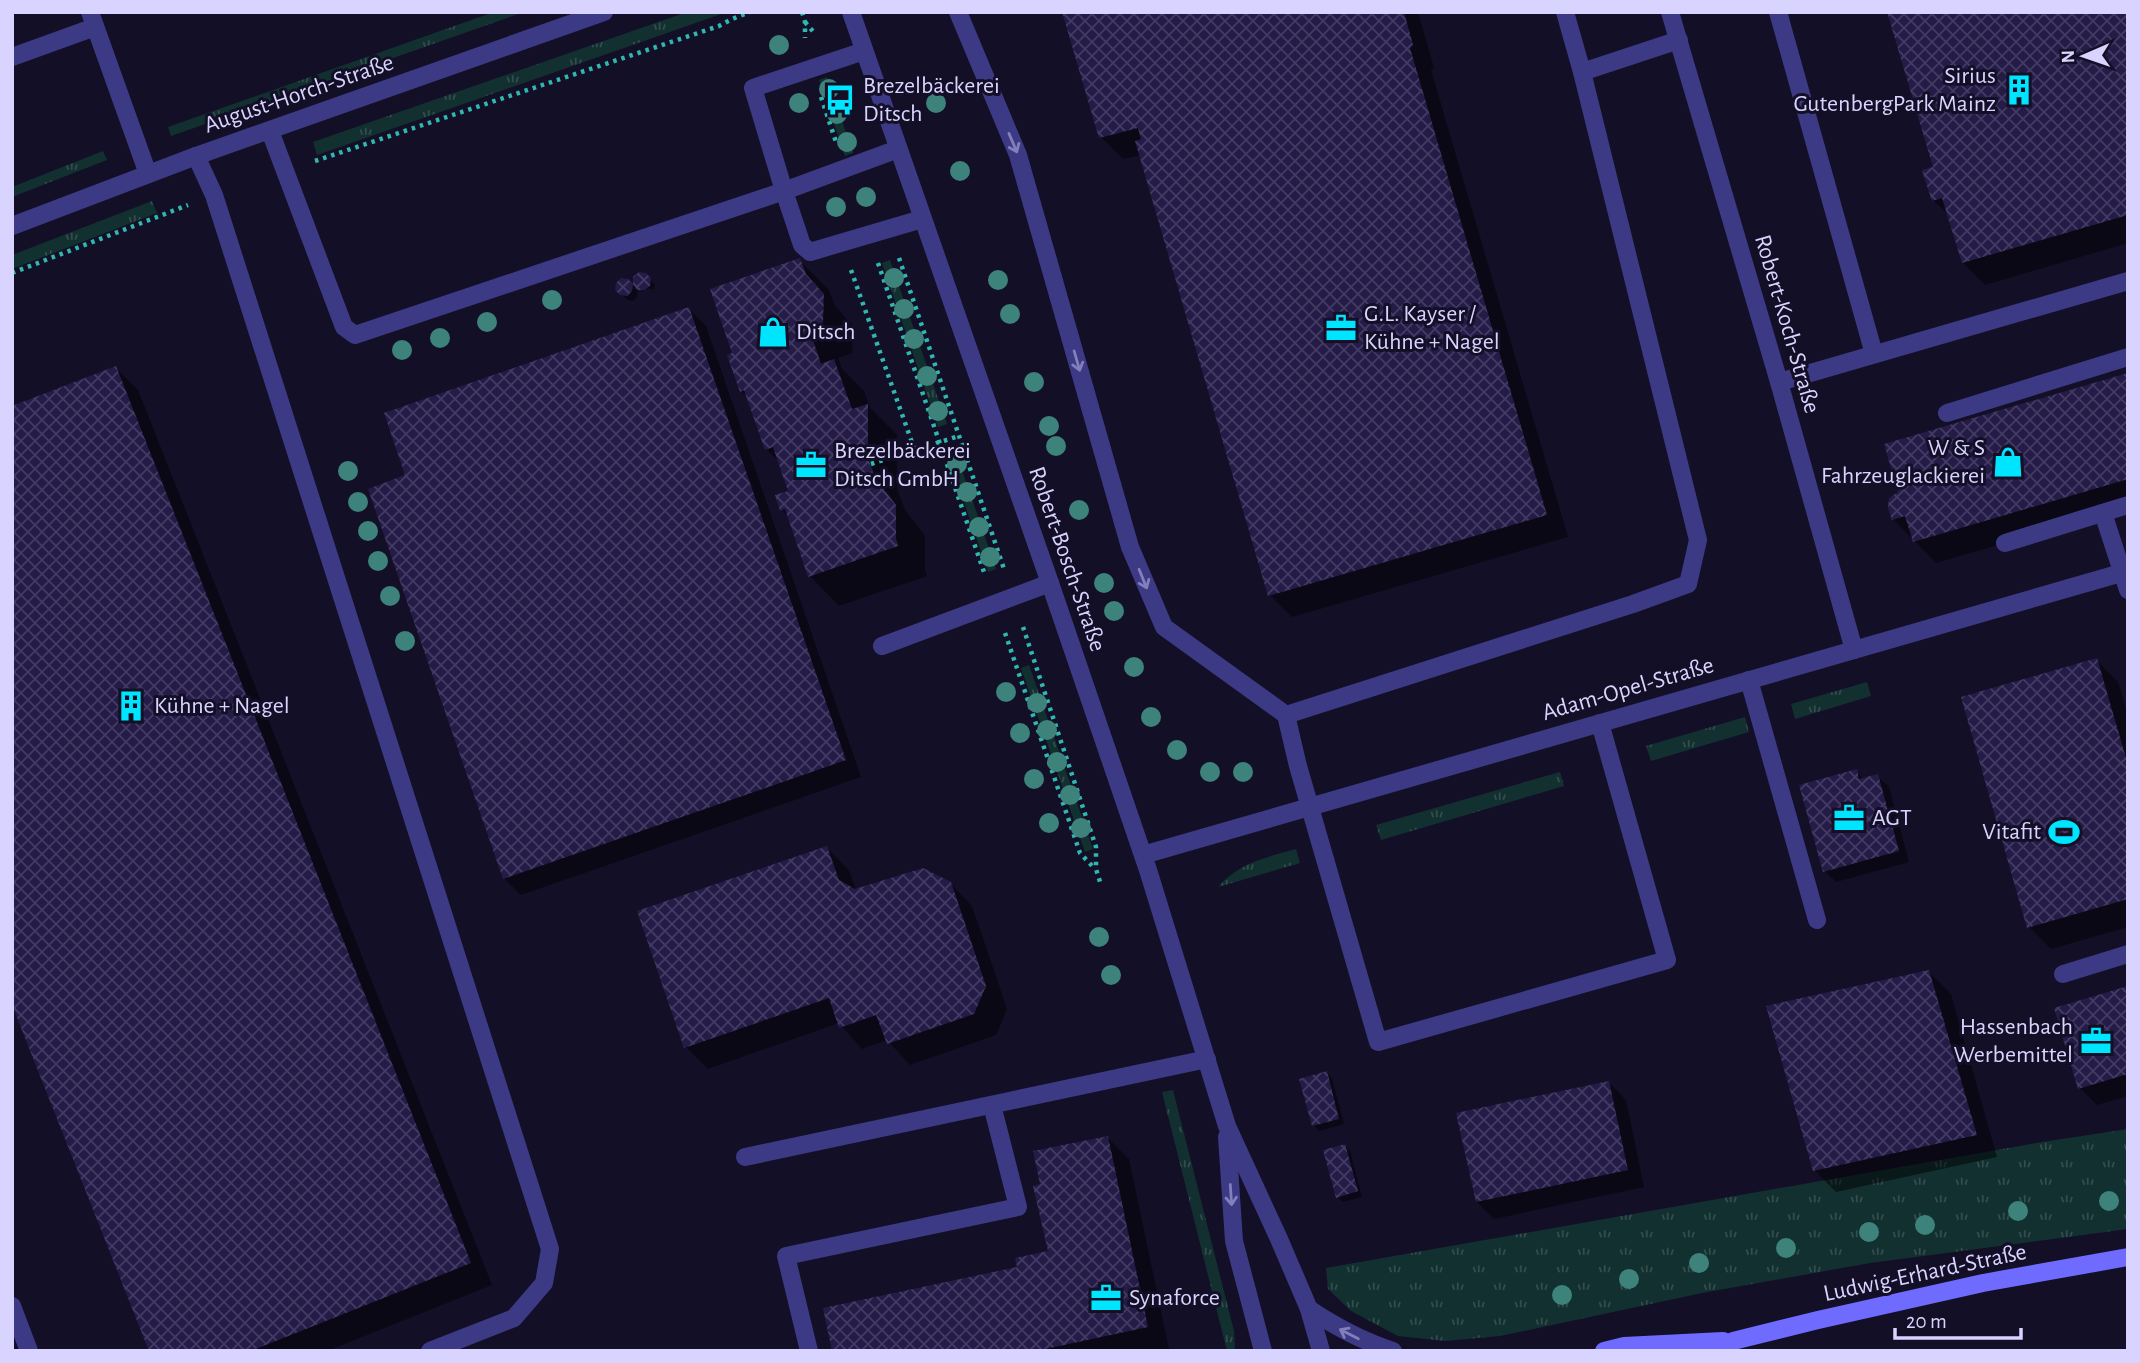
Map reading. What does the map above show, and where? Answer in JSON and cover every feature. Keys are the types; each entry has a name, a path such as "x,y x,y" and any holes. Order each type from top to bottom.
{"main road":[{"name":"Ludwig-Erhard-Straße","path":"1709,1351 1733,1341 1983,1283 2128,1257"},
{"name":"Ludwig-Erhard-Straße","path":"1604,1351 1624,1346 1733,1341"}],"street":[{"name":"August-Horch-Straße","path":"12,226 196,156 604,12"},
{"name":"Robert-Bosch-Straße","path":"851,12 1143,855 1227,1126 1309,1309 1321,1351"},
{"path":"958,12 1018,155 1130,547 1164,627 1286,715 1378,1042 1667,960 1600,723"},
{"path":"1286,715 1633,604 1688,583 1698,540 1565,12"},
{"name":"Robert-Koch-Straße","path":"1670,12 1779,382 1854,650"},
{"path":"1778,12 1874,354"},
{"path":"12,57 93,20 148,174"},
{"path":"1582,72 1679,40"},
{"path":"864,51 753,88 802,245 810,252 922,219"},
{"path":"270,131 344,327 355,335 784,191 898,149"},
{"path":"196,156 214,195 550,1249 544,1283 514,1318 430,1351"},
{"path":"1779,382 2128,281"},
{"path":"1947,413 2128,358"},
{"path":"2005,543 2128,505"},
{"path":"2103,513 2125,572 2128,590"},
{"name":"Adam-Opel-Straße","path":"1143,855 2125,572"},
{"path":"882,646 996,606 1051,583"},
{"path":"1749,680 1817,920"},
{"path":"2063,974 2128,954"},
{"path":"745,1157 1207,1059"},
{"path":"809,1351 786,1256 1018,1208 992,1105"},
{"name":"Robert-Bosch-Straße","path":"1227,1126 1234,1241 1263,1351"},
{"path":"12,1306 30,1351"},
{"path":"1309,1309 1365,1342 1393,1351"}],"path":[{"path":"286,170 719,26 750,12"},
{"path":"802,13 805,22 804,47 845,169"},
{"path":"805,22 821,40 833,62"},
{"path":"12,273 214,195"},
{"path":"889,228 1096,847 1096,869 1101,886"},
{"path":"868,235 1080,853 1096,869"},
{"path":"842,243 915,451"},
{"path":"871,464 959,436"}],"green space":[{"path":"494,12 524,12 171,136 168,127"},
{"path":"687,12 727,12 317,155 313,142"},
{"path":"827,77 853,153 845,156 819,80"},
{"path":"103,151 107,160 12,197 12,187"},
{"path":"152,201 157,213 12,269 12,255"},
{"path":"890,260 947,424 938,427 882,263"},
{"path":"956,453 996,569 988,572 948,456"},
{"path":"1029,665 1093,849 1085,852 1021,668"},
{"path":"1867,682 1871,696 1795,719 1791,704"},
{"path":"1745,717 1749,732 1651,761 1646,746"},
{"path":"1560,772 1564,786 1381,840 1376,825"},
{"path":"1296,849 1300,863 1218,887 1244,867"},
{"path":"1173,1090 1234,1331 1235,1351 1227,1351 1162,1092"},
{"path":"2128,1129 2128,1229 1870,1263 1702,1293 1500,1336 1445,1341 1398,1336 1351,1311 1328,1289 1326,1268"}],"building":[{"name":"G.L. Kayser / Kühne + Nagel","path":"1062,12 1404,12 1413,45 1410,48 1547,515 1268,596 1135,141 1141,139 1138,128 1099,138"},
{"name":"Sirius GutenbergPark Mainz","path":"1887,12 2128,12 2128,215 1962,263 1942,198 1932,201 1922,170 1933,167"},
{"path":"800,258 806,274 824,294 823,323 809,328 821,364 834,359 852,409 868,404 868,458 875,478 896,505 898,546 808,577 785,509 780,511 775,495 788,491 773,447 765,450 744,390 740,392 727,355 732,353 710,289"},
{"path":"639,272 646,273 651,278 650,286 644,290 637,290 633,277"},
{"path":"621,278 628,279 633,284 632,291 627,296 620,295 615,290 616,283"},
{"path":"689,307 846,760 503,879 368,489 405,475 384,413"},
{"name":"Kühne + Nagel","path":"116,366 471,1263 251,1351 149,1351 12,1005 12,406"},
{"name":"W & S Fahrzeuglackierei","path":"2128,373 2128,479 1913,542 1905,516 1892,520 1888,508 1889,498 1898,492 1884,444"},
{"name":"Vitafit","path":"2097,658 2128,765 2128,899 2027,928 1961,697"},
{"name":"AGT","path":"1857,769 1859,779 1878,774 1899,851 1823,872 1799,785"},
{"path":"827,846 839,880 855,889 923,868 951,882 986,986 974,1014 887,1044 876,1015 839,1028 829,998 684,1048 637,911"},
{"path":"1929,970 1977,1135 1813,1171 1766,1006"},
{"name":"Hassenbach Werbemittel","path":"2128,986 2128,1074 2078,1089 2054,1008"},
{"path":"1327,1071 1339,1119 1312,1126 1299,1079"},
{"path":"1609,1081 1628,1170 1476,1202 1456,1113"},
{"path":"1108,1136 1148,1327 1036,1351 832,1351 823,1308 1017,1267 1015,1258 1048,1251 1033,1186 1040,1184 1033,1151"},
{"path":"1345,1144 1358,1191 1336,1198 1323,1150"}],"place":[{"name":"Sirius GutenbergPark Mainz","path":"2019,90"},
{"name":"Brezelbäckerei Ditsch","path":"840,100"},
{"name":"G.L. Kayser / Kühne + Nagel","path":"1341,328"},
{"name":"Ditsch","path":"773,332"},
{"name":"W & S Fahrzeuglackierei","path":"2008,462"},
{"name":"Brezelbäckerei Ditsch GmbH","path":"811,465"},
{"name":"Kühne + Nagel","path":"131,706"},
{"name":"AGT","path":"1849,818"},
{"name":"Vitafit","path":"2064,832"},
{"name":"Hassenbach Werbemittel","path":"2096,1041"},
{"name":"Synaforce","path":"1106,1298"}]}
